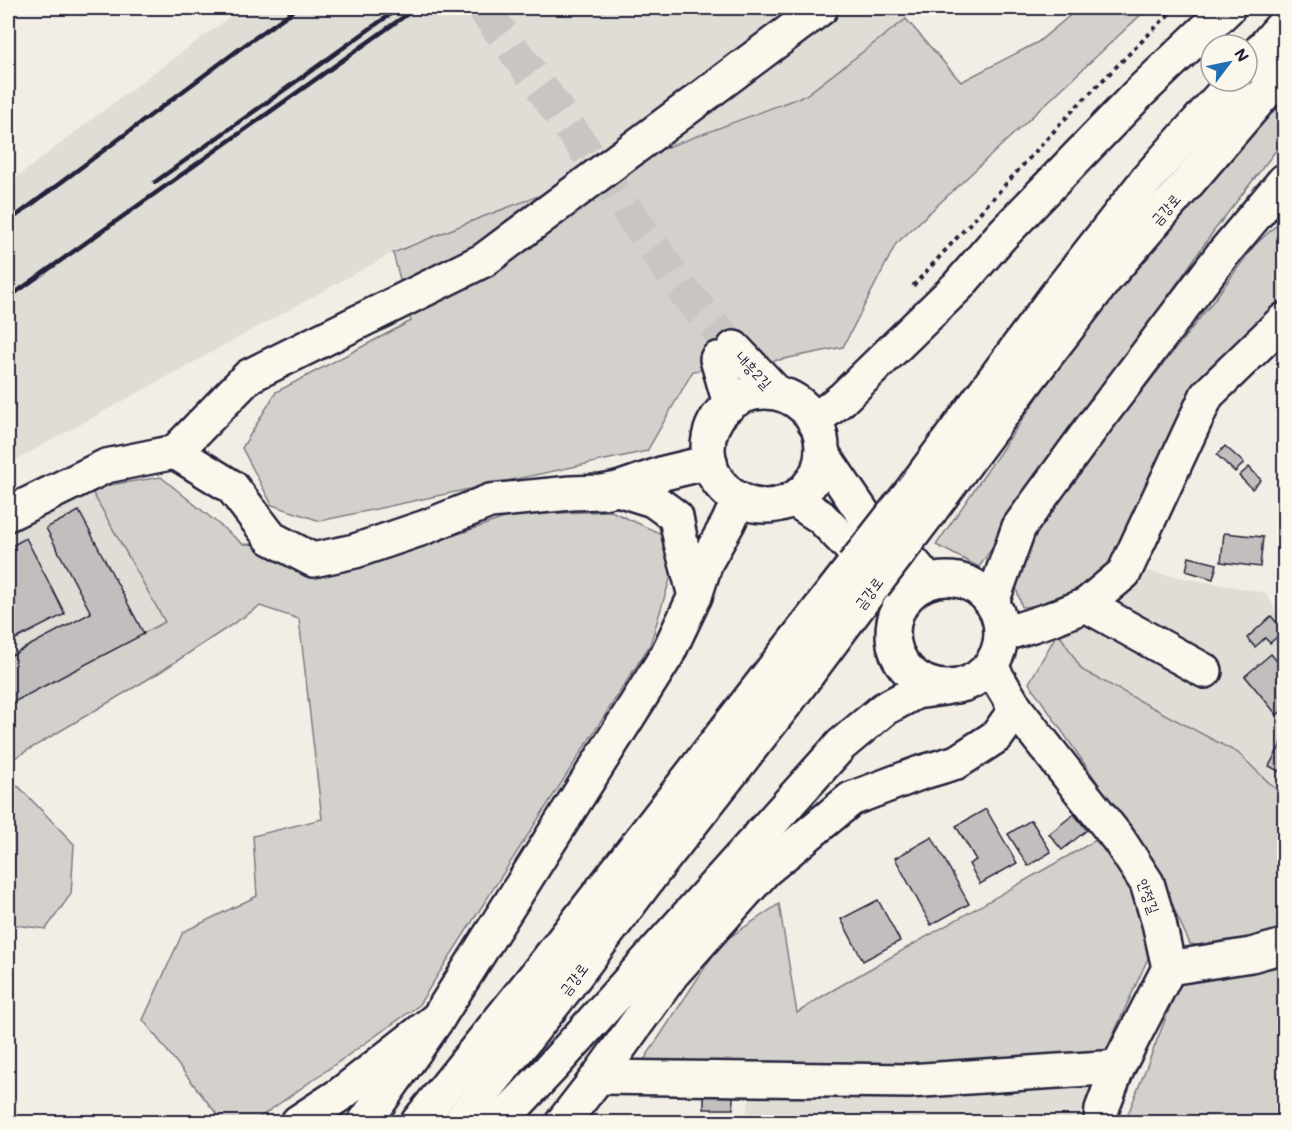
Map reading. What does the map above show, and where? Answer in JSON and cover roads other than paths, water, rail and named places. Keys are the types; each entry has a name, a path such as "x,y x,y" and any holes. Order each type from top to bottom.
{"main road":[{"path":"8,514 106,466 175,452 249,376 484,260 821,8"},
{"path":"814,421 842,399 958,286 1001,236 1130,103 1228,8"},
{"path":"1259,52 1284,24"},
{"name":"금강로","path":"920,501 1019,391 1106,278 1284,71"},
{"name":"금강로","path":"418,1122 864,576 920,501 1054,298 1142,186 1223,93"},
{"path":"992,602 1019,526 1208,274 1279,191"},
{"path":"1002,635 1086,605 1124,573 1207,395 1284,321"},
{"name":"내흥2길","path":"729,404 725,353 775,392"},
{"path":"775,392 800,404 814,421 820,434 822,453 818,471 808,487 793,499 776,505 756,507 739,500 724,488 713,473 708,454 714,424 729,404 746,395 775,392"},
{"path":"175,452 232,487 271,538 313,560 355,552 490,501 602,492 710,462"},
{"path":"822,453 864,514 910,559 929,582"},
{"path":"618,489 653,501 676,517 695,596"},
{"path":"793,499 821,517 868,564 901,605"},
{"path":"365,1122 438,1018 667,655 695,596 706,562 739,500"},
{"name":"금강로","path":"460,1122 789,699 864,576"},
{"path":"500,1122 841,745 884,709 916,692 962,686 978,679 991,667 999,652 1002,635 1000,617 992,602 980,589 964,581 947,579 929,582 913,591 901,605 894,622 893,641 899,659 911,674 927,684 945,688"},
{"path":"1086,605 1205,671"},
{"name":"안정길","path":"991,667 1016,709 1119,840 1147,883 1160,923 1169,968"},
{"path":"562,1122 598,1077 672,975 765,870 851,799 920,773 957,762 997,736 1016,709"},
{"path":"1101,1122 1102,1109 1118,1068 1169,968 1251,955 1284,946"},
{"path":"298,1122 340,1094 438,1018"},
{"path":"598,1077 909,1081 1118,1068"}],"tunnel":[{"path":"483,8 686,294 734,348"}],"railway":[{"path":"8,222 297,8"},
{"path":"155,182 399,8"},
{"path":"8,298 416,8"}]}
